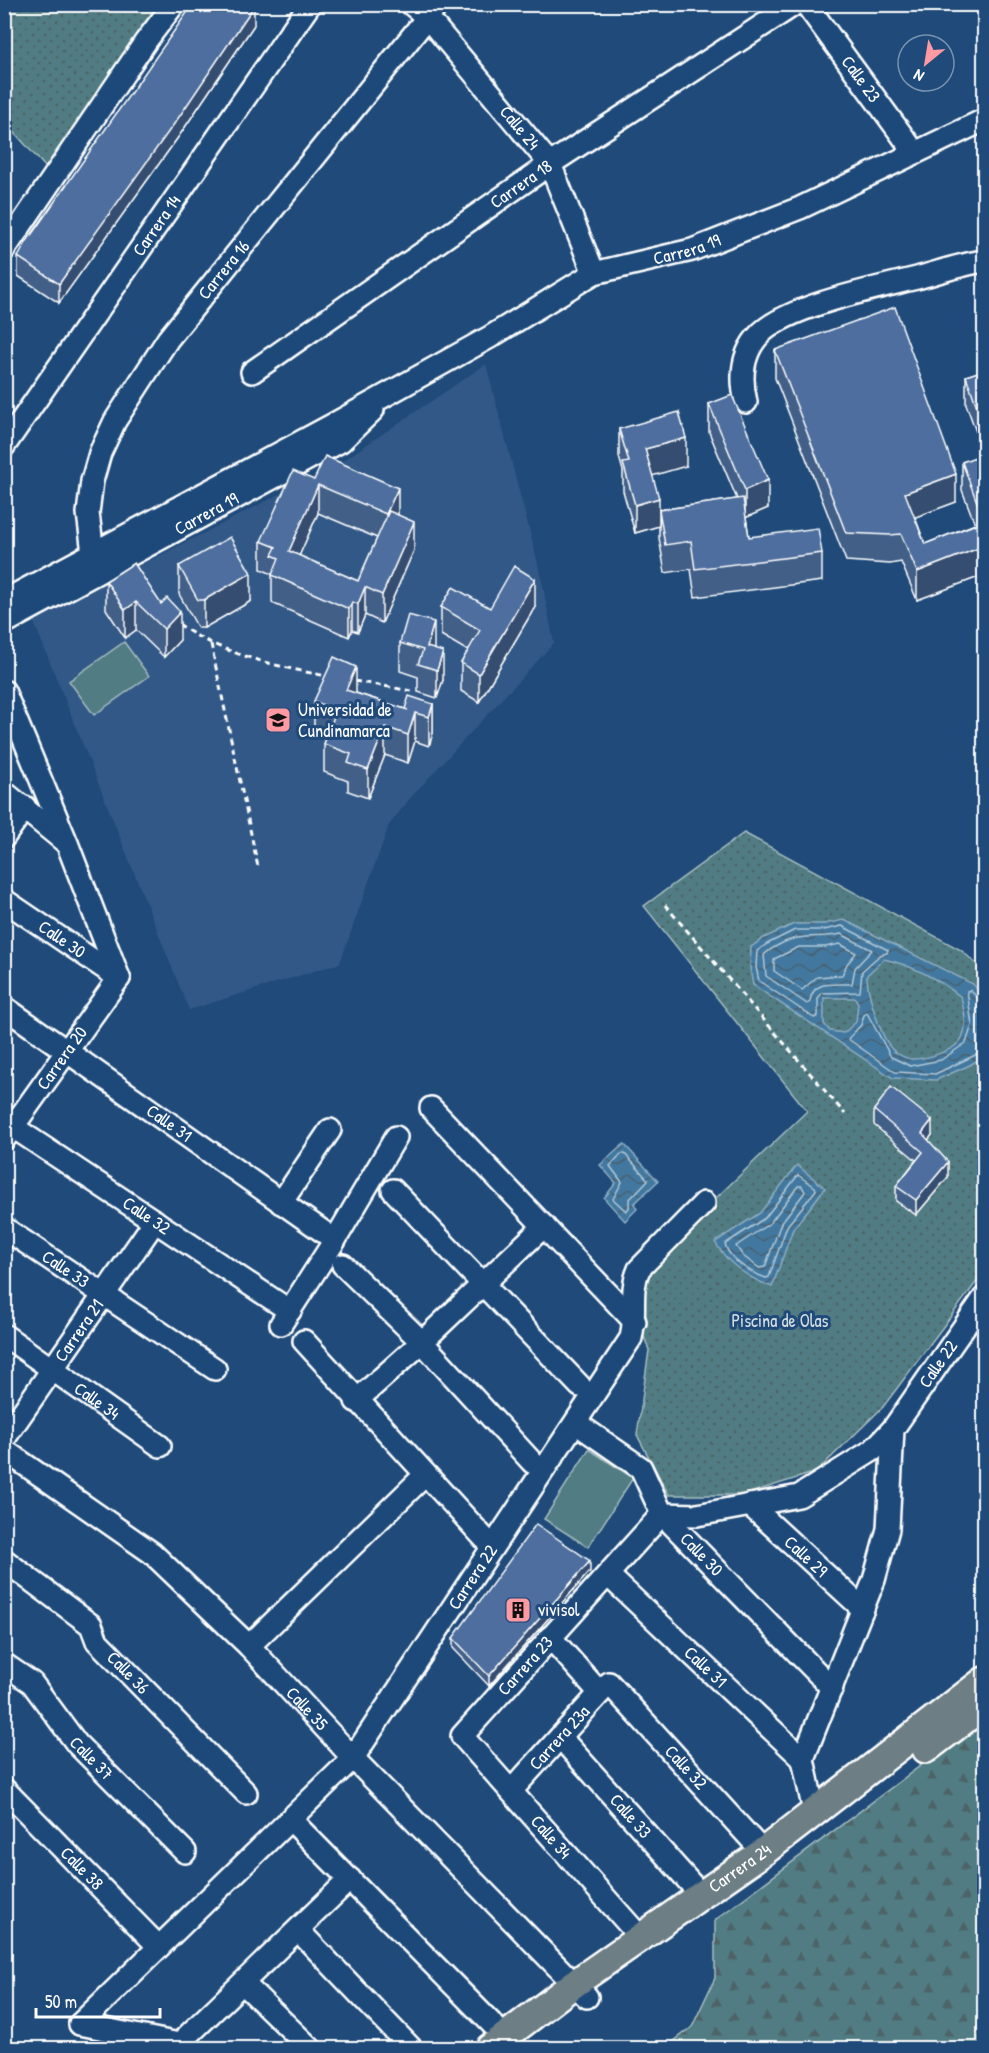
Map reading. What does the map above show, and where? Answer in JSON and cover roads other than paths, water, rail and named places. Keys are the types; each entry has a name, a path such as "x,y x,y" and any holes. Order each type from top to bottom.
{"main road":[{"name":"Carrera 24","path":"581,1991 640,1937 763,1852 984,1681"},
{"name":"Carrera 24","path":"503,2044 852,1804 984,1705"}],"street":[{"path":"4,249 146,41 174,4"},
{"name":"Carrera 14","path":"4,447 310,4"},
{"name":"Carrera 18","path":"252,372 550,164 795,4"},
{"name":"Calle 23","path":"806,4 915,153"},
{"name":"Calle 24","path":"426,9 550,164 594,273"},
{"name":"Carrera 16","path":"96,562 88,513 100,453 115,421 168,339 426,9"},
{"name":"Carrera 19","path":"4,601 96,562 341,441 395,389 490,337 594,273 692,250 800,208 984,120"},
{"path":"746,402 742,384 747,354 761,334 785,318 835,299 984,261"},
{"name":"Carrera 19","path":"4,624 96,562"},
{"path":"4,691 67,843 119,978"},
{"path":"4,792 67,843"},
{"path":"4,837 25,807"},
{"name":"Calle 30","path":"4,900 119,978"},
{"name":"Carrera 20","path":"7,1129 119,978"},
{"name":"Calle 31","path":"4,1007 335,1240"},
{"path":"431,1108 635,1322"},
{"name":"Calle 32","path":"7,1129 155,1221 285,1318 335,1240"},
{"path":"281,1203 330,1130"},
{"path":"335,1240 396,1137"},
{"path":"393,1190 579,1386"},
{"path":"635,1322 634,1291 635,1278 639,1269 704,1203"},
{"name":"Carrera 21","path":"4,1439 155,1221"},
{"path":"356,1401 544,1226"},
{"name":"Calle 33","path":"4,1228 215,1369"},
{"path":"343,1264 422,1342 533,1463"},
{"name":"Calle 22","path":"662,1514 697,1515 799,1496 873,1449 893,1429 984,1298"},
{"name":"Carrera 22","path":"243,1983 179,2044 81,2024 353,1758 631,1338 635,1322"},
{"name":"Calle 34","path":"4,1335 160,1446"},
{"path":"304,1341 356,1401 485,1539"},
{"name":"Calle 30","path":"576,1423 641,1468 662,1514 832,1688"},
{"path":"814,1812 803,1759 874,1580 888,1529 893,1429"},
{"name":"Calle 35","path":"4,1450 152,1552 249,1646 353,1758 581,1991"},
{"path":"249,1646 425,1475"},
{"name":"Calle 29","path":"750,1506 862,1610"},
{"name":"Carrera 23","path":"462,1736 662,1514"},
{"name":"Calle 36","path":"4,1560 91,1625 97,1641 246,1793"},
{"name":"Calle 31","path":"608,1575 803,1759"},
{"name":"Calle 32","path":"550,1637 604,1688 763,1852"},
{"name":"Calle 37","path":"4,1664 32,1683 77,1744 185,1852"},
{"name":"Carrera 23a","path":"510,1791 604,1688"},
{"name":"Calle 34","path":"462,1736 640,1937"},
{"name":"Calle 33","path":"560,1737 701,1895"},
{"name":"Calle 38","path":"4,1789 159,1947"},
{"path":"290,1819 350,1879 503,2044"},
{"path":"310,2049 243,1983 350,1879"},
{"path":"298,1930 411,2049"}],"water":[{"path":"844,920 973,984 984,997 984,1056 936,1080 893,1078 753,985 750,968 751,947 764,938 794,924 824,924","holes":["884,959 925,974 961,997 965,1023 964,1033 959,1043 925,1058 906,1058 895,1052 885,1038 869,993 867,975","824,998 855,998 858,1003 856,1022 844,1033 830,1031 824,1024"]},
{"path":"624,1144 658,1181 634,1204 637,1209 625,1221 604,1198 616,1183 600,1165"},
{"path":"797,1165 825,1188 793,1229 772,1287 739,1270 715,1242 760,1213"}],"place":[{"name":"Universidad de Cundinamarca","path":"278,720"},
{"name":"vivisol","path":"518,1610"}],"park label":[{"name":"Piscina de Olas","path":"780,1321"}]}
